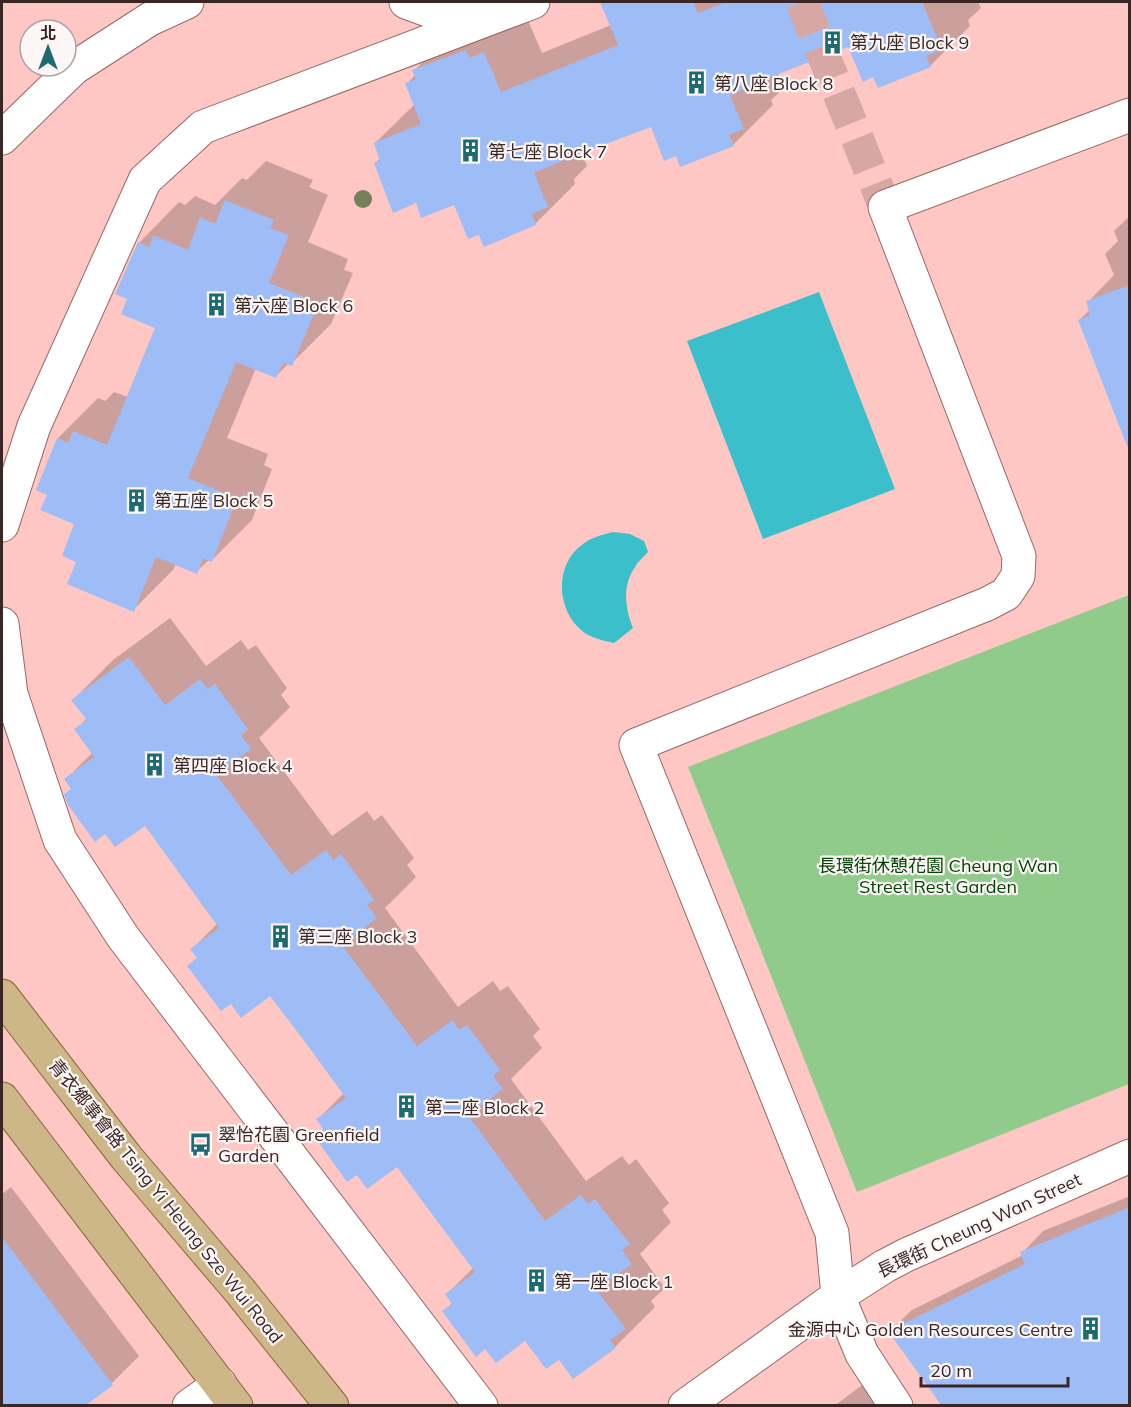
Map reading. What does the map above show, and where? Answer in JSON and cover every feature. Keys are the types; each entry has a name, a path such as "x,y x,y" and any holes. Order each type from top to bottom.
{"main road":[{"name":"青衣鄉事會路 Tsing Yi Heung Sze Wui Road","path":"2,996 126,1157 240,1291 332,1406"},
{"path":"7,1118 228,1395"}],"street":[{"path":"2,138 74,68 150,19 187,2"},
{"path":"405,2 452,19 528,4"},
{"path":"2,525 34,426 145,180 203,127 528,4"},
{"path":"896,1406 862,1354 838,1296 831,1233 636,745 987,604 1006,594 1018,576 1019,556 885,207 1130,115"},
{"path":"2,624 11,694 60,840 123,937 481,1406"},
{"name":"長環街 Cheung Wan Street","path":"685,1406 838,1296 885,1266 1127,1158"},
{"path":"189,1406 228,1395"}],"green space":[{"name":"長環街休憩花園 Cheung Wan Street Rest Garden","path":"1129,595 1129,1084 857,1192 688,767"}],"water":[{"path":"819,292 895,489 763,539 687,341"},
{"path":"613,532 630,534 644,541 648,552 635,567 628,582 626,597 633,628 614,643 589,635 577,626 565,606 562,583 564,572 574,552 597,536"}],"building":[{"path":"600,2 693,2 698,13 727,2 922,2 942,49 926,56 931,67 878,88 873,77 863,82 848,47 763,80 763,82 730,95 744,129 729,135 734,146 680,167 676,156 664,161 651,127 566,159 534,173 548,207 532,214 536,225 484,247 479,235 468,239 454,205 421,218 416,203 393,213 374,163 380,161 374,143 421,124 405,83 416,79 412,70 466,50 469,58 484,52 501,92 618,45"},
{"path":"225,200 274,220 270,228 289,235 269,283 309,299 304,310 314,314 292,366 283,363 276,378 236,362 188,478 229,495 225,505 233,509 212,562 203,558 197,574 156,557 134,612 67,584 76,562 62,556 74,524 40,510 47,495 36,490 57,438 68,443 73,431 107,445 155,328 121,314 127,299 115,294 138,242 149,247 153,235 188,250 200,217 215,224"},
{"path":"1130,285 1130,446 1127,446 1078,320 1090,315 1086,301"},
{"path":"129,657 165,705 200,679 207,689 215,684 248,729 241,735 251,749 216,774 291,875 326,850 333,860 341,854 353,870 374,900 367,905 377,918 342,945 417,1046 453,1020 459,1030 467,1025 479,1041 500,1070 493,1076 503,1089 468,1115 545,1221 581,1195 588,1204 595,1199 630,1244 622,1250 632,1264 596,1289 626,1329 610,1340 616,1348 573,1379 559,1360 546,1369 525,1341 496,1363 485,1349 476,1357 442,1311 452,1304 445,1294 475,1272 397,1167 367,1189 357,1175 347,1182 314,1136 323,1129 316,1119 346,1098 305,1042 270,996 241,1018 231,1004 221,1011 187,966 197,958 190,949 219,928 145,826 115,847 105,834 95,842 68,805 64,794 71,789 64,779 94,757 74,729 87,720 71,700"},
{"path":"1130,1207 1130,1406 942,1406 888,1331 1025,1264 1020,1252"},
{"path":"2,1237 113,1385 85,1406 2,1406"}],"tunnel":[{"path":"802,2 885,207"}],"place":[{"name":"第九座 Block 9","path":"832,42"},
{"name":"第八座 Block 8","path":"696,83"},
{"name":"第七座 Block 7","path":"470,151"},
{"name":"第六座 Block 6","path":"216,305"},
{"name":"第五座 Block 5","path":"136,500"},
{"name":"第四座 Block 4","path":"155,765"},
{"name":"第三座 Block 3","path":"280,936"},
{"name":"第二座 Block 2","path":"407,1107"},
{"name":"翠怡花園 Greenfield Garden","path":"200,1144"},
{"name":"第一座 Block 1","path":"536,1281"},
{"name":"金源中心 Golden Resources Centre","path":"1091,1329"}]}
